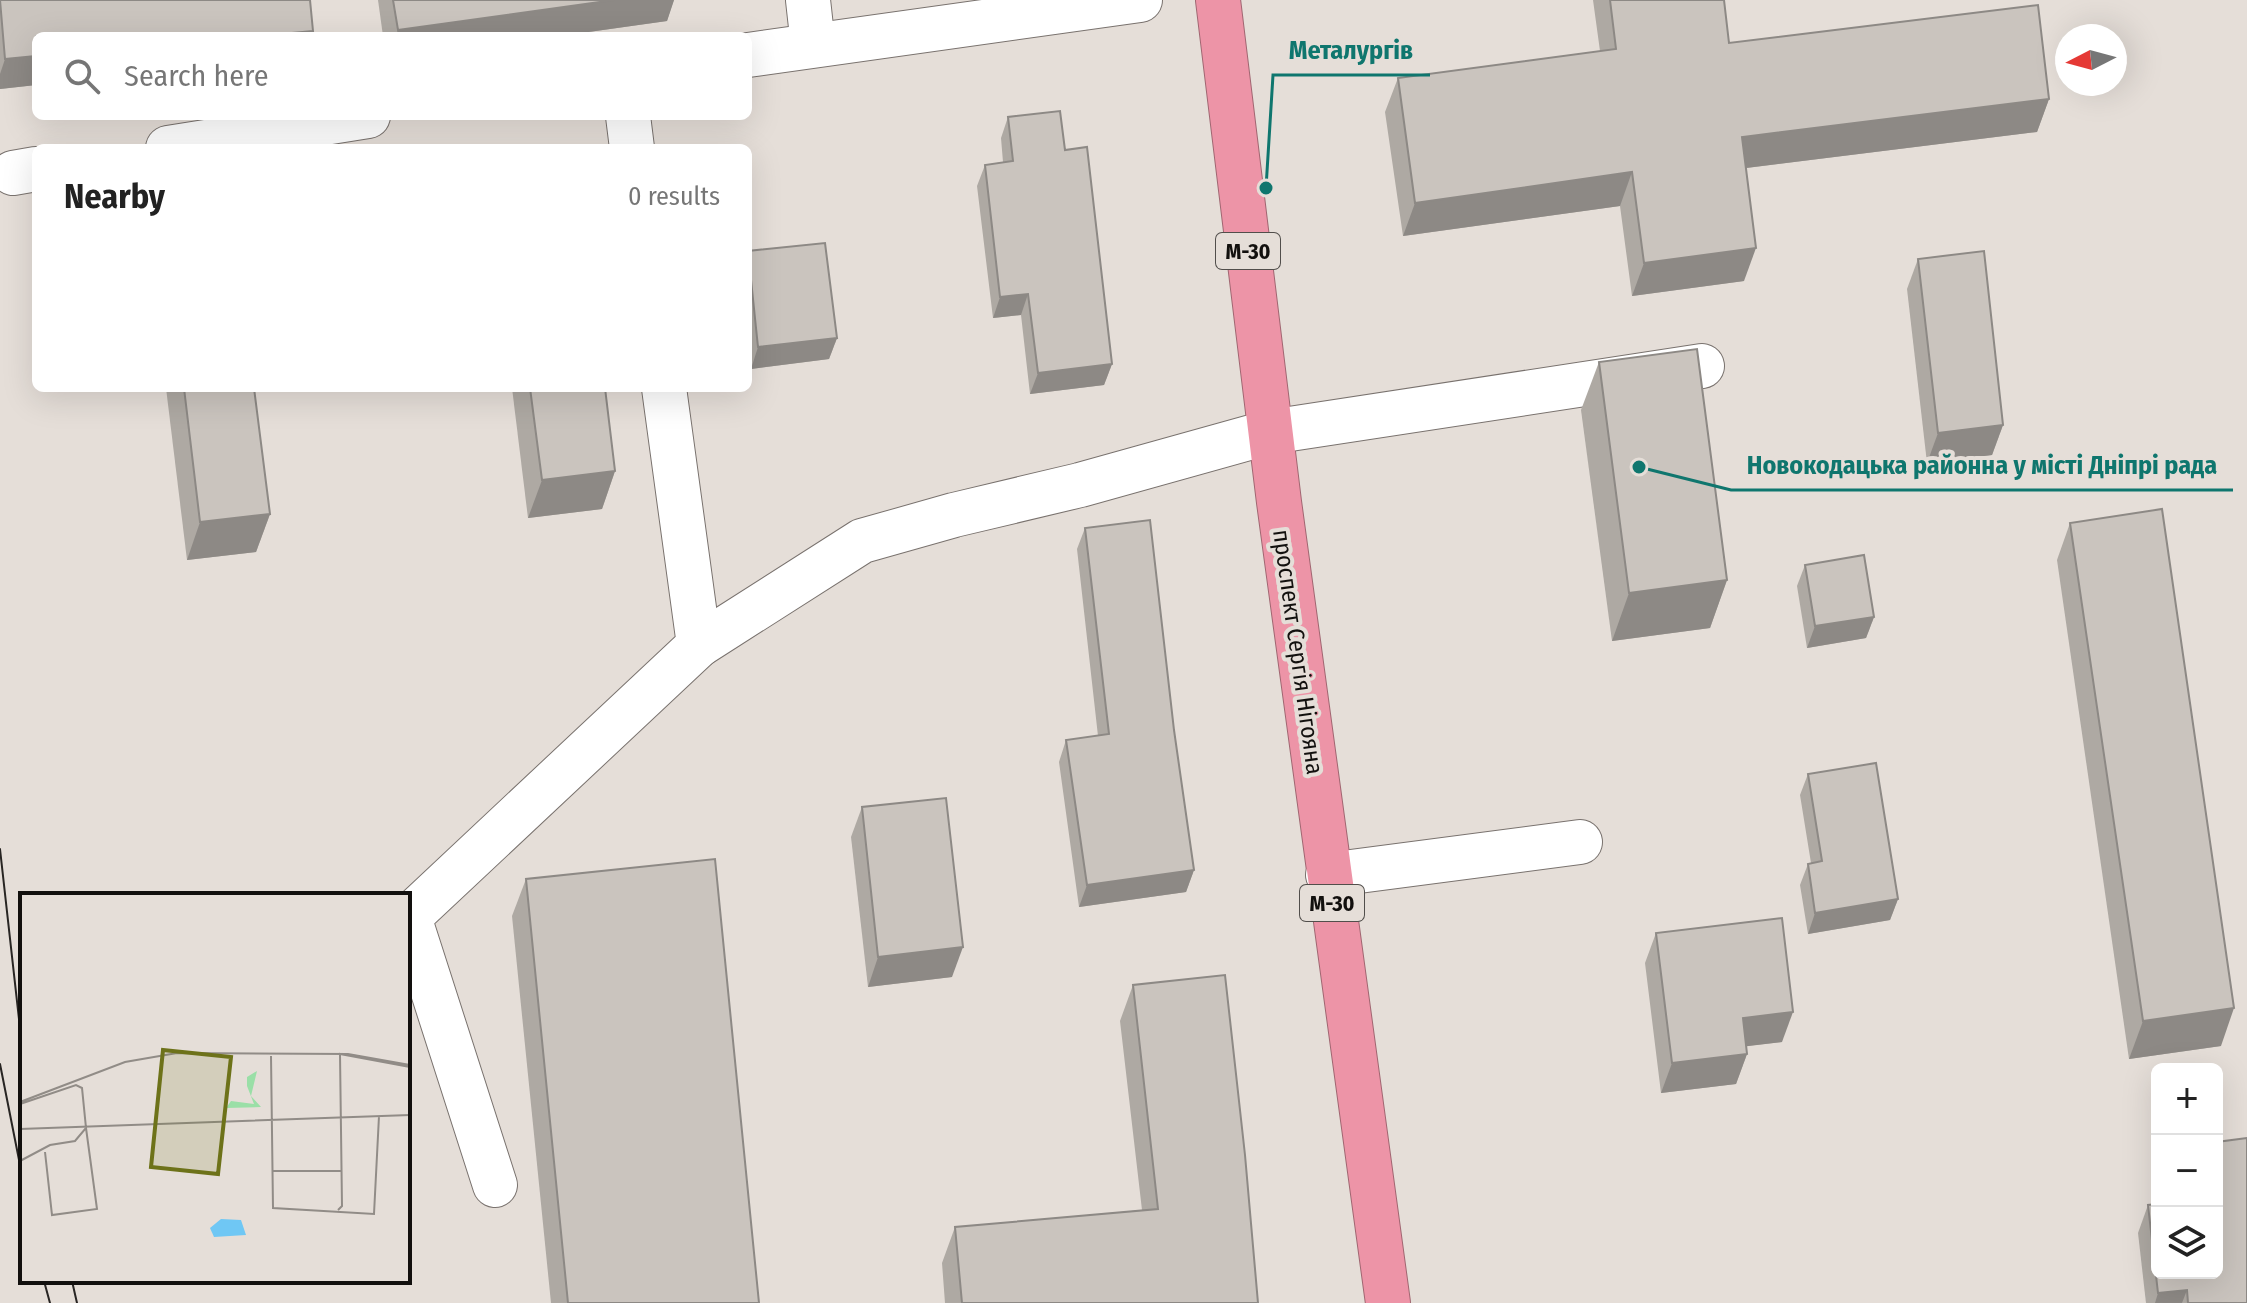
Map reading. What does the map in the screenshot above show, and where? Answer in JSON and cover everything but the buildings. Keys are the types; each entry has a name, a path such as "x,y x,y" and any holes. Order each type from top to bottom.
{"highway":[{"name":"проспект Сергія Нігояна","path":"1218,0 1270,432 1388,1303"}],"lane":[{"path":"808,0 813,45"},
{"path":"752,54 1140,0"},
{"path":"193,144 343,120"},
{"path":"628,120 632,144"},
{"path":"410,916 699,645 862,541 1270,432 1702,366"},
{"path":"665,392 699,645"},
{"path":"1328,875 1580,842"},
{"path":"410,920 495,1185"}],"tram line":[{"path":"0,849 20,1028"},
{"path":"0,1064 20,1165"},
{"path":"45,1283 50,1303"},
{"path":"72,1283 77,1303"}],"place":[{"name":"Металургів","path":"1266,188"},
{"name":"Новокодацька районна у місті Дніпрі рада","path":"1639,467"}]}
